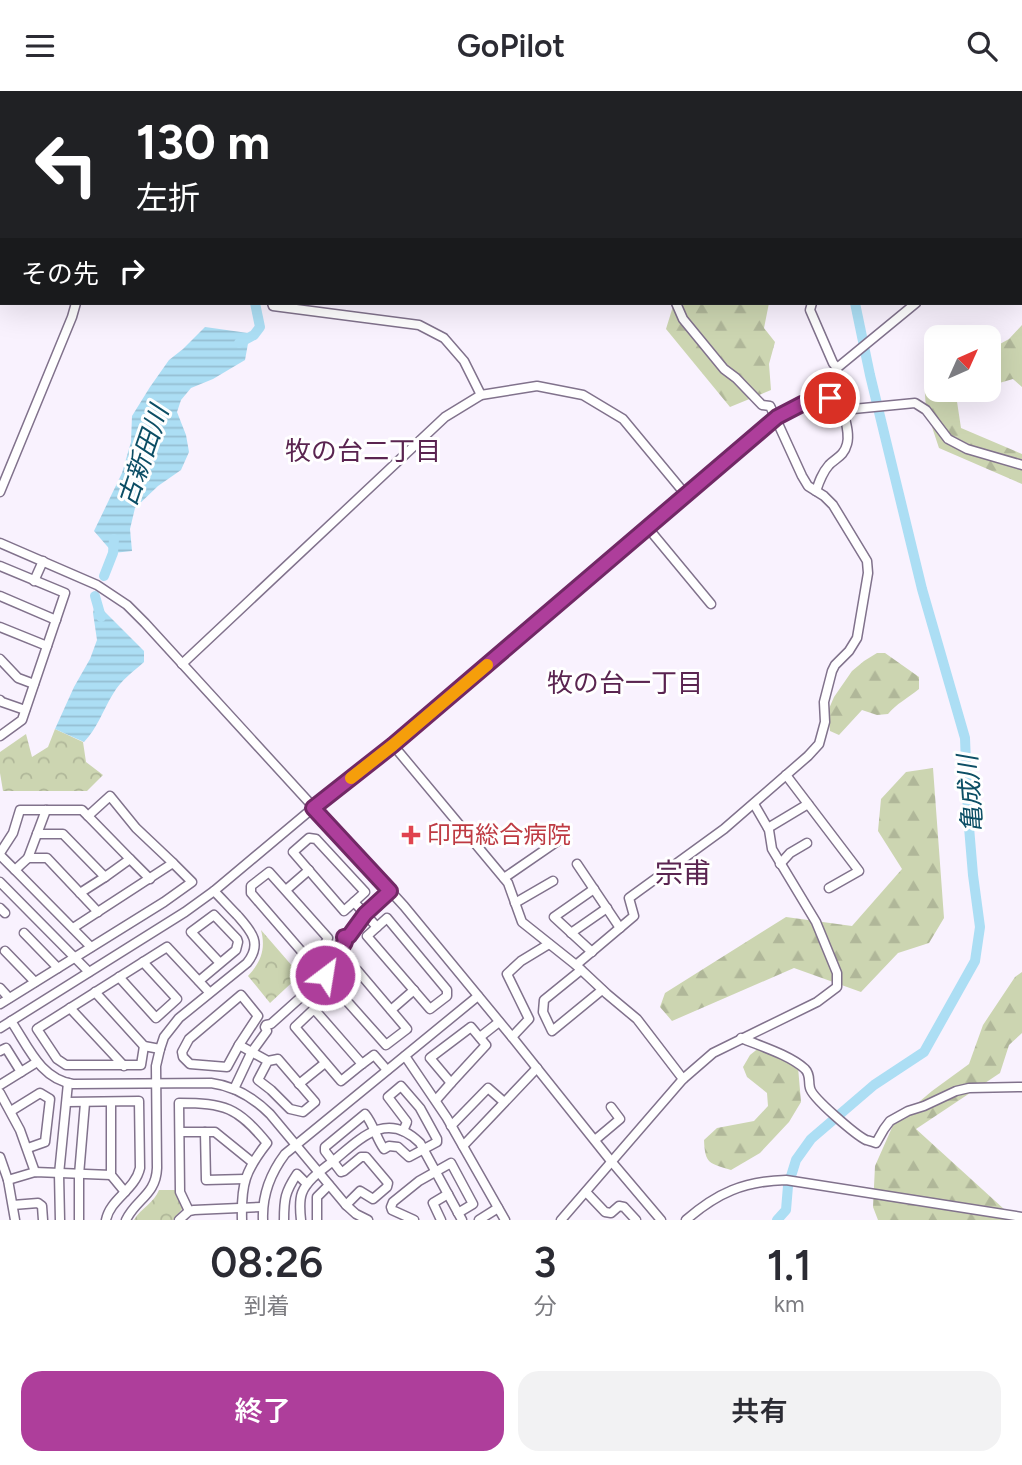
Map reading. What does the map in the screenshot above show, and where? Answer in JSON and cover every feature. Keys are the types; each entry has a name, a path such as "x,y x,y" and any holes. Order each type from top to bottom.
{"street":[{"path":"0,492 75,305"},
{"path":"272,305 419,325 444,338 464,362 481,395"},
{"path":"602,990 552,1031 543,1012 544,1000 592,952 634,916 629,898 754,804 819,744 825,722 824,702 832,671 857,638 868,573 867,561 833,505 808,486 802,476 770,406 762,405 724,369 683,319 677,305"},
{"path":"811,305 810,310 837,368"},
{"path":"0,1028 214,891 393,745 777,417 802,404 824,402 830,398 837,368 914,305"},
{"path":"183,664 445,417 481,395 537,386 583,395 623,419 686,495"},
{"path":"816,491 830,463 841,457 847,444 848,432 843,410 830,398"},
{"path":"843,410 915,403 926,410 948,439 967,449 1022,465"},
{"path":"648,528 711,604"},
{"path":"0,543 97,585 127,605 390,891 661,1220"},
{"path":"34,581 43,561"},
{"path":"0,566 65,593 22,720 0,736"},
{"path":"0,596 56,620"},
{"path":"0,627 47,646"},
{"path":"0,659 18,678 34,684"},
{"path":"0,700 26,710"},
{"path":"393,745 508,883 522,922 579,967 637,1019 683,1079"},
{"path":"786,775 859,871 829,888"},
{"path":"0,1004 192,882 136,828 110,796 88,816"},
{"path":"567,1218 611,1161 683,1079 713,1053 817,1002 837,987 837,973 816,922 772,849 768,828 754,804"},
{"path":"768,828 808,804"},
{"path":"91,947 0,854 13,834 20,810 82,810 150,879"},
{"path":"15,870 27,858 46,810"},
{"path":"37,834 63,834 105,877"},
{"path":"503,878 565,837"},
{"path":"309,838 316,839 365,892 344,911 309,870 293,852 309,838"},
{"path":"780,864 790,853 807,843"},
{"path":"27,858 47,858 98,912"},
{"path":"80,893 130,859"},
{"path":"73,928 173,863"},
{"path":"577,864 620,928"},
{"path":"286,890 309,870"},
{"path":"269,872 286,890 328,938 317,960 309,960 251,893 251,887 269,872"},
{"path":"516,903 552,881"},
{"path":"0,882 89,972"},
{"path":"592,952 554,917 594,889"},
{"path":"126,1220 136,1205 149,1194 157,1174 156,1066 164,1037 179,1019 209,992 247,963 255,946 249,928 214,891"},
{"path":"234,1089 251,1053 269,1028 325,975 365,914 390,891"},
{"path":"354,902 377,927"},
{"path":"571,933 607,908"},
{"path":"199,981 236,950 238,942 214,915 191,932 220,963"},
{"path":"387,918 447,990 447,996 430,1009 367,936 377,927 387,918"},
{"path":"24,933 58,968"},
{"path":"512,1037 529,1019 507,974 521,961 549,944"},
{"path":"144,1047 141,1065 71,1066 57,1059 37,1028 167,947 209,992"},
{"path":"5,951 35,982"},
{"path":"119,977 156,1018 177,999 143,962"},
{"path":"357,970 391,1010 407,1029 386,1045 337,990 350,971 357,970"},
{"path":"0,988 9,998"},
{"path":"391,1010 414,990"},
{"path":"94,992 144,1047 160,1048"},
{"path":"241,995 258,1016 239,1045 227,1067 190,1064 183,1057 184,1048 190,1039 241,995"},
{"path":"263,1220 264,1196 272,1173 285,1154 478,996"},
{"path":"69,1008 124,1066"},
{"path":"362,1064 314,1009 295,1027 341,1081 374,1055 387,1070"},
{"path":"11,1021 37,1062 50,1076 60,1081 211,1083 251,1097 264,1108 345,1205 368,1220"},
{"path":"480,1037 499,1022"},
{"path":"436,1100 452,1083 486,1045 471,1027 430,1058 452,1083"},
{"path":"741,1038 786,1057 807,1071 810,1088 815,1096 854,1132 876,1143 890,1121 956,1091 969,1088 1022,1087"},
{"path":"239,1045 268,1061 278,1059 315,1102 303,1111 290,1109 258,1080 268,1061"},
{"path":"0,1051 6,1048 21,1072"},
{"path":"405,1056 436,1100 505,1220"},
{"path":"0,1085 37,1062"},
{"path":"299,1084 325,1063"},
{"path":"463,1146 537,1068"},
{"path":"60,1220 59,1174 68,1083"},
{"path":"345,1205 360,1191 373,1199 388,1184 366,1157 361,1157 341,1172 325,1151 325,1147 365,1114 384,1149 389,1146 398,1147 409,1157 437,1142 420,1108 401,1086 388,1097 407,1122 403,1131"},
{"path":"451,1126 488,1088 504,1102"},
{"path":"0,1093 28,1148 35,1172"},
{"path":"11,1111 40,1093 50,1099 45,1142 28,1148"},
{"path":"66,1102 139,1101 139,1168 135,1182 111,1208 106,1220"},
{"path":"111,1102 111,1175 125,1192"},
{"path":"79,1220 79,1175 85,1103"},
{"path":"189,1211 180,1192 179,1103 209,1103 233,1110 255,1128 267,1143 253,1162 246,1179 242,1220"},
{"path":"595,1140 620,1119 611,1107"},
{"path":"301,1220 300,1198 307,1184 369,1132 393,1127 415,1138 424,1149 436,1171 448,1194 460,1216 474,1204 451,1163 436,1171 419,1181 395,1200 392,1210 414,1220"},
{"path":"180,1132 215,1132 253,1162"},
{"path":"205,1132 206,1180 246,1179"},
{"path":"0,1157 8,1180 15,1220"},
{"path":"8,1180 35,1172 111,1175"},
{"path":"284,1220 284,1201 297,1174 307,1184"},
{"path":"686,1220 716,1197 738,1187 766,1180 796,1180 1022,1217"},
{"path":"317,1220 317,1197 329,1185"},
{"path":"586,1192 609,1217 619,1206 624,1207 636,1220"},
{"path":"441,1220 433,1203 448,1194"},
{"path":"13,1205 38,1203 42,1206 43,1220"},
{"path":"179,1220 189,1211 262,1207"},
{"path":"479,1220 498,1209"}],"green space":[{"path":"673,305 769,305 764,328 775,342 769,364 771,390 730,407 666,329"},
{"path":"1022,325 1022,387 1013,379 1001,382 1001,343"},
{"path":"926,403 957,403 961,428 1022,454 1022,484 939,448"},
{"path":"877,653 885,653 919,677 919,689 888,714 877,715 862,710 839,735 830,731 828,711 834,697 852,671"},
{"path":"55,729 83,742 86,762 103,775 87,791 3,791 0,752 26,734 32,757 48,747"},
{"path":"933,768 944,918 929,943 898,953 861,992 794,968 672,1021 660,1007 665,993 786,917 852,926 902,869 878,831 881,799 906,772"},
{"path":"261,930 300,975 270,1003 248,976 261,955"},
{"path":"1022,972 1022,1033 1009,1045 1000,1073 916,1129 1016,1220 878,1220 873,1207 875,1166 894,1123 969,1064 983,1025 1015,977"},
{"path":"760,1047 798,1067 801,1102 789,1122 760,1153 731,1170 718,1166 707,1158 704,1140 717,1128 754,1121 768,1106 767,1093 747,1077 743,1067 750,1055"},
{"path":"159,1190 176,1190 183,1208 173,1220 134,1220 154,1198"}],"water":[{"path":"205,327 248,333 245,360 213,379 191,388 181,400 177,412 189,452 181,470 158,486 135,508 130,529 132,551 113,553 94,531 122,473 131,442 132,416 169,360"},
{"path":"98,606 144,651 144,662 116,689 84,742 55,729 97,640 93,613"}],"waterway":[{"name":"古新田川","path":"239,343 254,335 260,327 255,305"},
{"name":"亀成川","path":"777,1220 786,1210 788,1186 796,1160 811,1139 874,1085 924,1052 975,961 980,927 968,815 965,738 922,589 855,305"},
{"name":"古新田川","path":"104,576 113,553 114,539"},
{"name":"古新田川","path":"95,596 101,617"}],"slow traffic":[{"path":"351,778 487,665"}],"place":[{"name":"印西総合病院","path":"411,835"}],"district":[{"name":"牧の台二丁目","path":"363,451"},
{"name":"牧の台一丁目","path":"625,683"},
{"name":"宗甫","path":"683,873"}],"route":[{"path":"325,975 345,942 344,937 349,936 365,914 390,891 313,808 393,745 777,417 802,404 824,402 830,398"}]}
